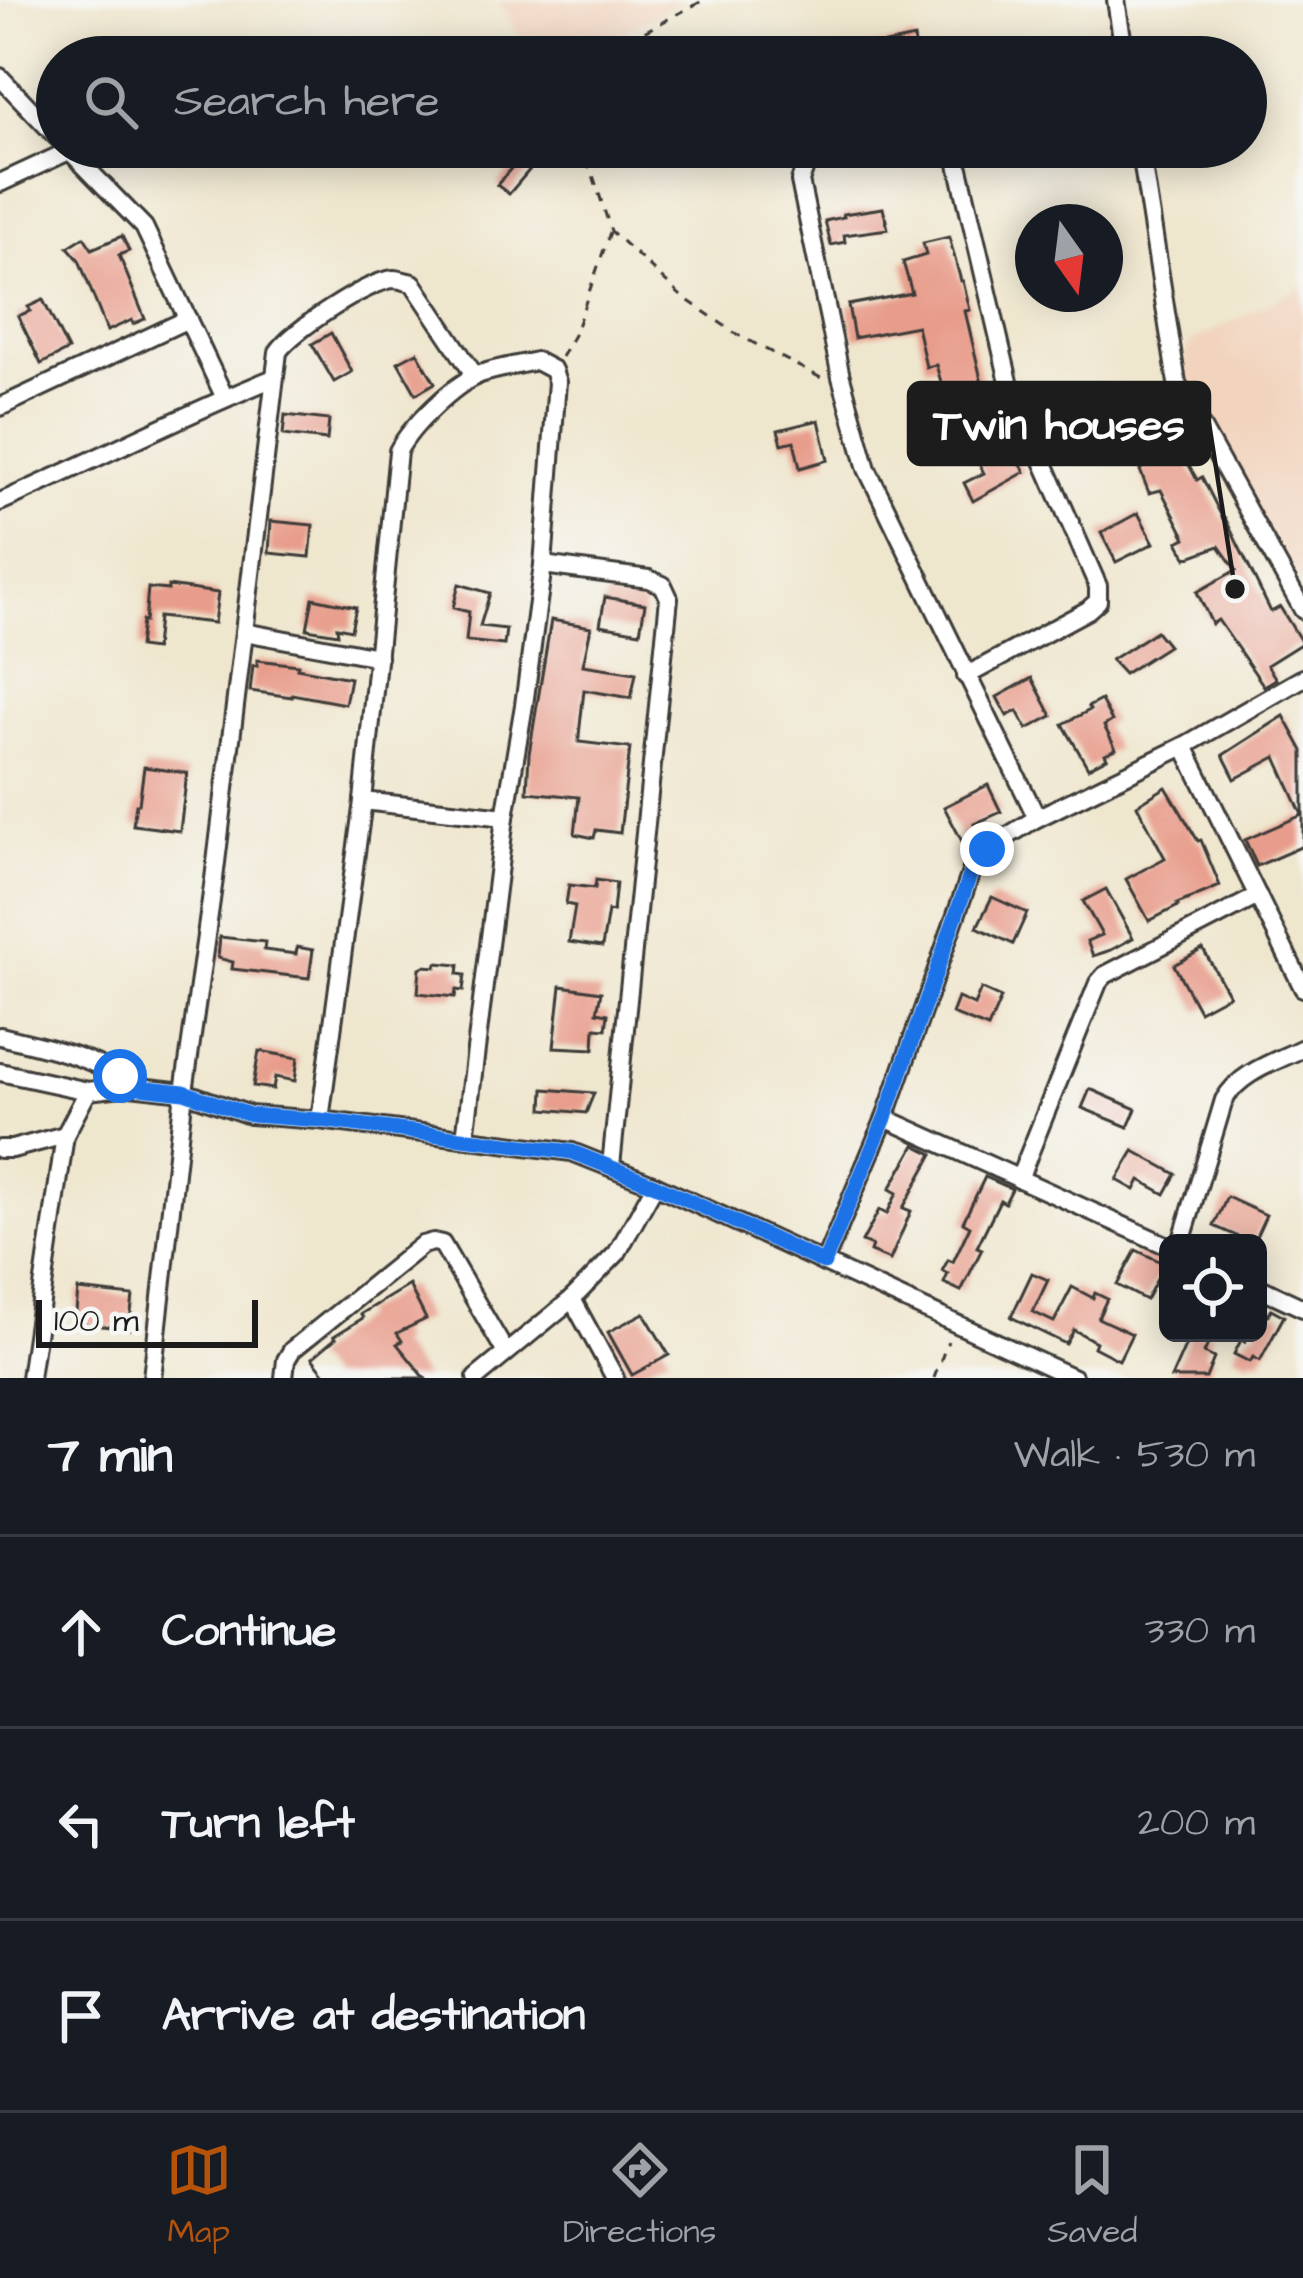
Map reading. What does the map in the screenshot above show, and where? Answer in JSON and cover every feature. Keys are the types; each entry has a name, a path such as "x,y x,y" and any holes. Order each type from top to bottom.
{"street":[{"path":"1116,0 1122,36"},
{"path":"0,77 36,115"},
{"path":"0,184 36,162"},
{"path":"86,168 144,227 225,398"},
{"path":"805,168 800,181 844,388 867,469 1037,818"},
{"path":"959,168 1010,386 1098,586 1098,601 1088,610 966,676"},
{"path":"1143,168 1177,383 1303,610"},
{"path":"152,1378 278,352 294,333 375,284 397,278 413,284 475,376"},
{"path":"0,407 188,319"},
{"path":"320,1120 363,802 398,451 418,420 475,376 536,361 553,370 557,382 543,565 465,1138"},
{"path":"0,502 274,378"},
{"path":"543,565 649,579 663,585 669,598 610,1166"},
{"path":"244,632 378,657"},
{"path":"824,1263 885,1118 980,853 1037,818 1184,746 1303,678"},
{"path":"1184,746 1303,988"},
{"path":"363,802 506,817"},
{"path":"1019,1178 1098,983 1105,975 1258,896"},
{"path":"0,1036 105,1069 130,1086"},
{"path":"1184,1234 1231,1088 1241,1078 1303,1048"},
{"path":"0,1072 88,1091 130,1086 184,1092 250,1115 572,1152 655,1185 1074,1378"},
{"path":"30,1378 64,1135 88,1091"},
{"path":"885,1118 1159,1242"},
{"path":"0,1149 64,1135"},
{"path":"476,1378 572,1299 616,1253 655,1185"},
{"path":"284,1378 292,1350 422,1245 433,1242 442,1244 506,1353"},
{"path":"1267,1291 1303,1308"},
{"path":"572,1299 615,1378"}],"path":[{"path":"636,36 704,0"},
{"path":"589,168 611,230 680,295 738,335 844,388"},
{"path":"553,370 574,334 611,230"},
{"path":"934,1378 957,1323"}],"shaded area":[{"path":"499,0 681,0 617,36 519,36"},
{"path":"1303,286 1303,587 1178,381 1190,343"}],"building":[{"path":"511,168 531,168 509,194 497,185"},
{"path":"883,208 888,229 844,235 845,242 831,245 825,221"},
{"path":"122,236 129,251 119,255 145,319 107,331 79,260 68,247 84,237 92,249"},
{"path":"949,237 970,310 965,311 984,392 947,402 936,365 926,367 917,326 854,338 848,305 912,293 903,262 926,255 923,243"},
{"path":"43,300 68,350 41,364 18,316"},
{"path":"331,333 352,372 334,382 312,344"},
{"path":"417,352 435,383 416,394 398,362"},
{"path":"285,415 329,420 327,440 283,435"},
{"path":"819,420 828,460 800,468 794,441 782,444 778,430"},
{"path":"1178,439 1197,480 1202,477 1225,518 1271,612 1280,607 1302,643 1267,665 1276,679 1264,686 1218,620 1212,624 1197,592 1236,570 1219,546 1187,558 1178,542 1186,538 1161,490 1149,493 1140,470 1147,463 1144,457"},
{"path":"1008,440 1025,472 973,501 964,483 984,473 976,458"},
{"path":"1138,513 1154,543 1116,562 1101,533"},
{"path":"271,521 313,525 310,557 269,553"},
{"path":"459,584 490,593 480,626 506,629 504,645 466,641 469,612 453,608"},
{"path":"168,586 218,593 214,623 158,617 155,649 139,647 148,588 168,590"},
{"path":"605,597 645,604 640,632 600,625"},
{"path":"313,598 356,607 351,630 337,627 338,634 307,629"},
{"path":"551,620 591,627 583,665 636,673 631,698 584,690 579,735 579,742 630,748 620,833 596,830 594,838 575,834 579,797 527,792"},
{"path":"1156,631 1168,646 1124,674 1111,660"},
{"path":"257,660 350,678 345,704 250,691"},
{"path":"1032,678 1052,716 1027,729 1017,711 1007,716 997,697"},
{"path":"1101,700 1112,721 1104,726 1116,749 1088,768 1063,724"},
{"path":"1284,716 1303,751 1303,846 1257,866 1245,840 1302,815 1276,757 1235,779 1223,755"},
{"path":"144,767 187,773 180,831 133,825"},
{"path":"988,785 1001,812 974,824 980,837 964,845 944,807"},
{"path":"1166,787 1201,840 1220,886 1149,921 1126,879 1165,858 1137,805"},
{"path":"596,880 616,883 602,947 569,942 575,906 566,904 569,885 595,888"},
{"path":"1106,889 1133,938 1093,956 1087,941 1102,935 1083,901"},
{"path":"992,897 1027,913 1013,944 977,927"},
{"path":"220,937 265,942 264,950 296,954 297,947 313,950 309,978 232,969 233,962 218,958"},
{"path":"1203,949 1229,995 1199,1011 1174,965"},
{"path":"437,963 459,965 458,974 465,975 463,991 456,990 455,997 418,993 420,968"},
{"path":"561,986 601,992 597,1012 608,1014 606,1029 595,1028 594,1049 554,1047"},
{"path":"981,989 1001,998 988,1028 952,1014 958,998 974,1005"},
{"path":"259,1051 298,1058 295,1081 275,1077 273,1089 253,1086"},
{"path":"544,1089 594,1093 586,1113 543,1109"},
{"path":"1090,1089 1136,1109 1128,1127 1082,1108"},
{"path":"915,1145 933,1154 903,1208 911,1211 890,1260 870,1252 872,1246 862,1242 879,1210 887,1214 897,1193 890,1189"},
{"path":"1134,1151 1176,1174 1165,1194 1140,1180 1135,1190 1117,1180"},
{"path":"985,1177 1012,1189 1005,1203 1000,1200 961,1291 944,1283 948,1274 942,1271 948,1260 953,1262 970,1226 963,1222"},
{"path":"1227,1197 1266,1215 1257,1234 1232,1234 1214,1226"},
{"path":"1136,1250 1159,1261 1159,1275 1146,1300 1117,1285"},
{"path":"1032,1273 1048,1280 1033,1312 1054,1322 1072,1287 1107,1299 1098,1318 1132,1334 1119,1360 1074,1330 1066,1344 1011,1317"},
{"path":"409,1285 426,1319 397,1333 402,1341 397,1344 425,1378 328,1378 312,1358 334,1336 363,1318 361,1314"},
{"path":"78,1290 133,1296 129,1329 75,1323"},
{"path":"1271,1309 1284,1316 1260,1361 1234,1354 1240,1342 1267,1342"},
{"path":"644,1313 669,1355 632,1375 608,1332"},
{"path":"1187,1342 1209,1342 1204,1353 1214,1358 1206,1378 1171,1378"}],"place":[{"name":"Twin houses","path":"1235,589"}],"route":[{"path":"120,1076 130,1086 184,1092 250,1115 572,1152 824,1263 885,1118 975,861 987,849"}]}
